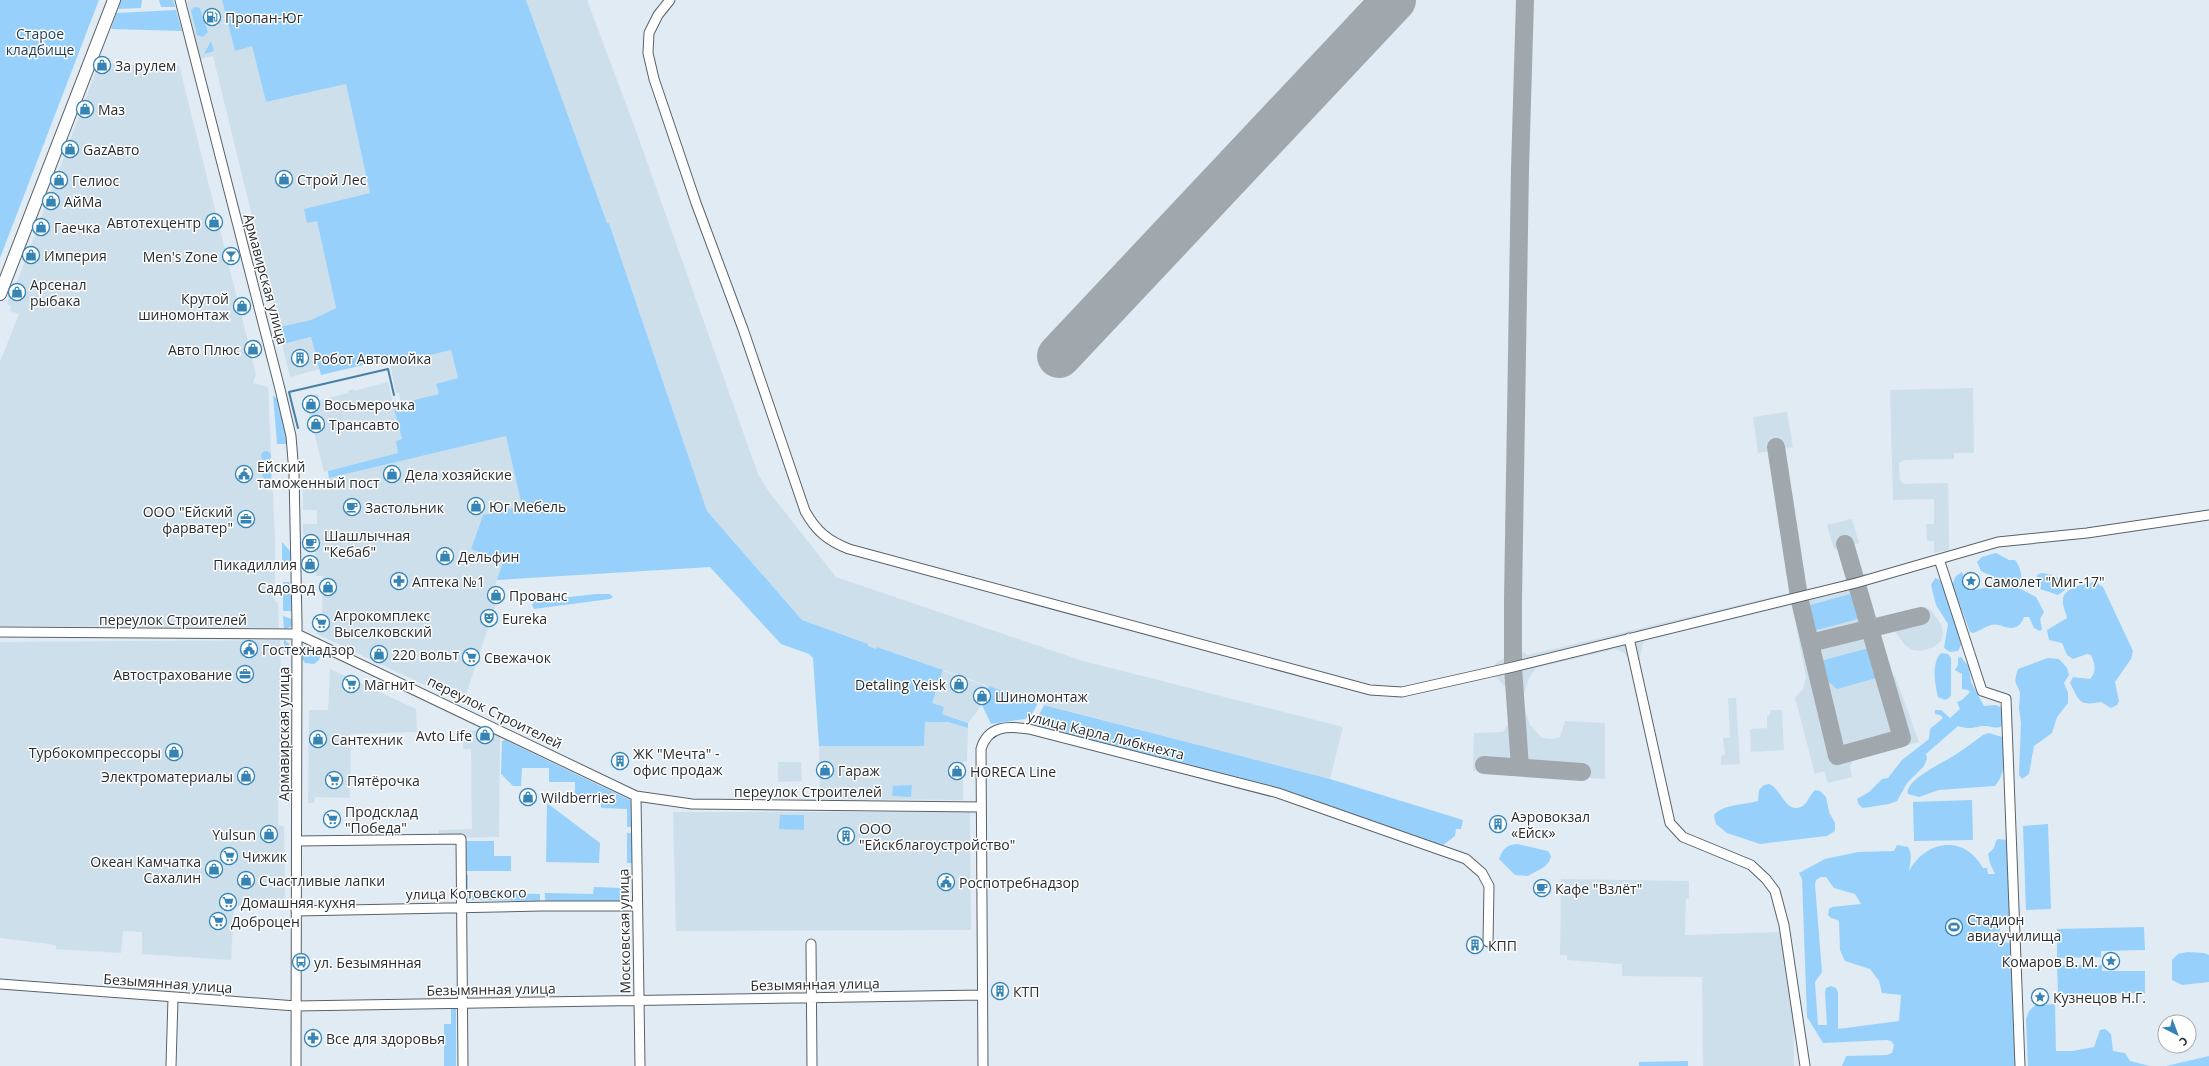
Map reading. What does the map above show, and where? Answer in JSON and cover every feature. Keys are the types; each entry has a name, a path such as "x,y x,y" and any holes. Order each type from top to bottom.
{"main road":[{"path":"0,294 113,2"}],"street":[{"path":"670,0 658,15 649,33 648,53 654,79 696,203 745,337 805,511 817,530 830,541 849,549 1380,692 1402,692 1856,583 1998,542 2086,534 2209,515"},
{"name":"Армавирская улица","path":"182,2 291,436 294,473 297,634 296,1066"},
{"path":"1939,559 1982,691 2006,699 2020,1066"},
{"name":"переулок Строителей","path":"0,632 297,634 636,796 692,804 981,807"},
{"path":"1629,638 1670,823 1683,837 1751,865 1766,879 1778,897 1784,925 1805,1066"},
{"name":"улица Карла Либкнехта","path":"983,1066 980,748 989,734 997,729 1015,727 1029,729 1278,793 1466,859 1478,868 1488,883 1488,942"},
{"name":"Московская улица","path":"636,796 640,1066"},
{"path":"296,841 461,839 460,907 463,1066"},
{"name":"улица Котовского","path":"296,911 460,907 637,906"},
{"path":"811,944 812,1066"},
{"name":"Безымянная улица","path":"0,984 296,1006 982,995"},
{"path":"171,1066 173,998"}],"shaded area":[{"path":"222,0 235,50 252,46 266,102 346,84 370,193 317,221 336,308 311,320 279,327 213,56 200,59 187,1"},
{"path":"526,0 587,0 635,128 758,474 769,492 836,577 1083,661 1343,727 1330,779 1038,703 877,647 876,649 802,620 707,511 609,223 607,224"},
{"path":"100,60 107,61 107,63 169,68 179,65 256,374 253,383 268,387 275,539 275,601 278,603 279,628 0,626 0,362 19,314 10,311 11,306 7,304 10,293 13,293"},
{"path":"311,337 320,369 290,377 282,345"},
{"path":"451,350 458,378 439,394 401,403 399,393 396,393 390,364"},
{"path":"388,382 402,440 396,441 399,453 324,472 305,397 318,394 319,400 348,393 348,391 353,389 354,391"},
{"path":"1973,388 1974,453 1954,453 1954,459 1904,460 1899,463 1900,480 1904,484 1948,483 1949,550 1934,553 1934,541 1927,541 1926,524 1934,524 1934,499 1893,500 1890,390"},
{"path":"1787,412 1793,447 1782,449 1804,591 1851,578 1842,548 1834,549 1827,525 1852,519 1859,543 1851,545 1859,575 1866,573 1868,584 1864,590 1873,620 1926,607 1932,611 1942,626 1943,634 1941,641 1934,647 1921,651 1912,650 1905,645 1893,629 1876,633 1888,673 1895,676 1919,742 1854,759 1850,766 1852,777 1828,783 1824,771 1815,774 1795,698 1803,689 1806,678 1792,605 1647,640 1643,643 1639,661 1666,785 1658,786 1630,661 1624,653 1615,649 1536,668 1529,678 1522,700 1530,725 1542,738 1552,739 1560,737 1565,721 1605,723 1605,779 1473,771 1474,733 1503,732 1511,720 1512,701 1507,689 1497,678 1495,664 1507,656 1505,589 1520,588 1521,651 1528,655 1793,592 1771,451 1758,453 1753,417"},
{"path":"506,436 523,506 483,515 471,549 503,561 493,592 499,594 466,695 459,693 456,700 317,634 318,617 322,617 323,576 316,576 315,535 303,535 303,524 317,524 317,510 303,510 303,484"},
{"path":"280,640 284,795 278,796 278,825 284,826 285,903 266,903 266,907 234,906 231,960 142,954 142,932 123,931 121,953 56,949 56,945 0,938 0,642"},
{"path":"330,669 416,709 417,732 351,734 350,798 315,797 314,803 308,803 309,710 328,710"},
{"path":"943,671 989,687 982,705 968,723 942,714 931,703"},
{"path":"1728,698 1736,698 1740,764 1721,765 1721,756 1725,755 1723,738 1730,737"},
{"path":"1770,710 1782,710 1784,750 1751,752 1750,729 1767,728 1767,716 1770,715"},
{"path":"925,722 948,722 968,728 967,761 963,762 963,800 820,799 819,746 924,746"},
{"path":"487,730 500,736 499,837 439,838 439,830 472,829 471,749 463,749 463,731"},
{"path":"778,762 801,762 802,781 778,782"},
{"path":"673,812 970,812 971,930 676,931"},
{"path":"1561,879 1689,881 1689,899 1686,899 1685,935 1780,932 1793,997 1794,1066 1703,1066 1702,977 1622,976 1622,964 1567,960 1567,955 1560,955"}],"green space":[{"name":"Старое кладбище","path":"0,0 99,0 0,258"},
{"path":"121,0 142,0 141,8 118,9"},
{"path":"159,0 173,0 175,7 161,7"},
{"path":"222,0 526,0 607,223 609,223 707,511 802,620 868,644 868,646 876,649 877,647 943,670 932,703 944,707 942,714 968,723 968,728 948,722 925,722 924,746 819,746 813,658 809,654 781,644 710,567 497,580 503,561 471,549 483,515 522,506 506,436 329,478 328,471 398,453 396,441 402,439 393,405 439,394 436,384 458,378 451,350 401,362 398,357 321,375 311,337 284,344 279,327 311,320 336,308 317,221 307,223 304,209 370,193 346,84 266,102 252,46 235,51"},
{"path":"195,7 200,8 208,32 203,37 197,35 191,10"},
{"path":"176,10 182,31 111,29 116,13"},
{"path":"211,41 214,51 204,54"},
{"path":"273,395 279,401 287,444 277,444"},
{"path":"266,451 271,456 266,461 261,456"},
{"path":"265,471 269,471 271,475 269,479 265,479 263,477 263,473"},
{"path":"282,542 291,552 291,560 288,565 282,565"},
{"path":"1996,553 2009,560 2015,560 2019,566 2022,582 2021,589 2036,597 2044,612 2040,619 2042,629 2040,631 2034,628 2029,617 2024,617 2020,624 2016,627 2009,628 1994,624 1973,633 1970,632 1952,584 1956,576 1962,572 1969,591 1989,587 1994,579 1992,576 1981,571 1977,562 1982,557"},
{"path":"2043,573 2061,580 2065,586 2065,590 2058,595 2040,589 2034,582 2038,574"},
{"path":"1935,578 1943,584 1960,637 1961,645 1958,651 1950,652 1944,648 1948,624 1936,605 1931,585"},
{"path":"283,582 289,582 292,588 293,611 283,611"},
{"path":"2095,582 2103,587 2133,651 2131,659 2115,682 2119,701 2117,705 2111,708 2101,702 2084,703 2078,698 2070,683 2073,677 2090,679 2094,673 2094,661 2091,655 2087,654 2073,659 2067,655 2062,643 2049,640 2047,630 2067,618 2063,606 2063,597 2066,593 2074,587"},
{"path":"1854,593 1862,618 1809,632 1805,612 1810,605"},
{"path":"596,594 610,594 613,597 610,599 534,609 532,605 535,601"},
{"path":"283,616 292,619 292,626 284,630"},
{"path":"284,639 289,644 291,654 284,654"},
{"path":"309,644 322,651 319,660 314,664 305,663 302,659 303,651"},
{"path":"1872,647 1880,677 1837,689 1820,674 1817,662"},
{"path":"1941,653 1948,654 1951,658 1951,695 1945,700 1938,697 1935,680 1936,662"},
{"path":"1961,657 1969,667 1971,682 1984,706 1996,705 2004,709 2002,726 1996,728 1983,726 1968,728 1958,726 1926,754 1927,759 1924,766 1907,783 1897,801 1889,804 1863,808 1859,805 1857,799 1869,792 1882,779 1888,778 1902,760 1929,739 1930,729 1943,718 1940,715 1935,714 1935,710 1941,710 1950,718 1960,709 1957,702 1962,700 1970,692 1962,689 1962,674 1955,670 1958,665 1958,658"},
{"path":"2048,658 2059,659 2067,668 2069,675 2064,683 2068,693 2068,703 2057,717 2052,733 2034,746 2029,774 2022,779 2019,775 2021,723 2019,708 2020,694 2015,681 2016,674 2018,669"},
{"path":"989,686 1038,703 1032,714 1025,719 991,724 982,705"},
{"path":"1044,705 1330,779 1463,820 1461,829 1456,829 1455,836 1442,846 1288,791 1043,730 1038,726 1036,721"},
{"path":"1989,733 2002,737 2004,750 2003,769 1999,781 1995,786 1939,790 1919,797 1908,794 1909,788 1919,777 1983,735"},
{"path":"505,740 632,801 632,827 627,827 627,809 601,808 601,796 575,795 575,782 549,782 549,768 522,768 521,786 513,786 501,774 502,741"},
{"path":"1769,784 1776,789 1790,806 1794,808 1802,807 1815,790 1820,791 1826,797 1829,812 1835,823 1835,831 1827,836 1760,844 1727,833 1716,824 1714,815 1718,811 1728,807 1758,801 1759,790 1764,785"},
{"path":"912,785 911,797 892,796 893,786"},
{"path":"1972,800 1973,840 1914,841 1913,802"},
{"path":"547,803 600,843 599,863 546,862"},
{"path":"780,815 804,815 804,830 779,829"},
{"path":"2048,824 2051,909 2026,910 2023,826"},
{"path":"627,833 632,833 632,863 627,863"},
{"path":"1998,839 2008,840 2011,918 2000,918 2000,935 1998,935 1998,942 2012,943 2016,1066 1842,1066 1846,1056 1887,1055 1892,1053 1894,1045 1891,1041 1887,1040 1823,1043 1807,1017 1802,879 1799,873 1825,859 1858,852 1894,851 1897,845 1908,847 1910,850 1911,859 1909,871 1916,861 1925,853 1935,847 1945,845 1956,846 1966,850 1975,857 1983,868 1987,868 1988,874 1995,874 1988,854 1994,848","holes":["1821,877 1826,877 1834,888 1855,894 1861,904 1832,907 1829,909 1828,915 1839,922 1840,950 1845,961 1870,969 1879,981 1882,993 1901,995 1899,1021 1838,1029 1838,992 1836,988 1831,986 1826,988 1825,993 1827,1025 1818,1025 1815,982 1822,972 1815,885 1816,880"]},
{"path":"462,841 494,841 494,856 511,856 511,871 462,871"},
{"path":"1517,844 1548,851 1551,856 1550,860 1545,866 1528,876 1515,875 1499,859 1505,848 1510,845"},
{"path":"463,875 468,875 468,893 540,894 540,901 462,900"},
{"path":"594,887 623,888 623,901 545,901 545,893 593,894"},
{"path":"2144,927 2145,950 2101,951 2101,957 2057,958 2057,929"},
{"path":"2187,952 2204,953 2209,955 2209,982 2182,985 2172,980 2172,960 2178,954"},
{"path":"2057,965 2102,965 2102,971 2145,971 2145,993 2058,994"},
{"path":"2055,1004 2056,1051 2073,1051 2094,1047 2100,1030 2105,1029 2111,1034 2113,1051 2125,1053 2130,1061 2150,1066 2028,1066 2026,1019 2029,1011 2035,1005"},
{"path":"451,1009 456,1009 456,1066 444,1066 444,1024 451,1024"},
{"path":"2209,1056 2209,1066 2166,1066"},
{"path":"1688,1061 1688,1066 1639,1066 1639,1062"}],"waterway":[{"path":"298,428 289,392 388,369 394,395"}],"taxiway":[{"path":"1520,767 1513,667 1513,600 1520,169 1525,0"},
{"path":"1776,447 1799,597 1837,756 1902,738 1845,544"},
{"path":"1810,643 1921,616"},
{"path":"1484,765 1582,772"}],"runway":[{"path":"1059,356 1394,0"}],"place":[{"name":"Пропан-Юг","path":"212,17"},
{"name":"За рулем","path":"102,65"},
{"name":"Маз","path":"85,109"},
{"name":"GazАвто","path":"70,149"},
{"name":"Строй Лес","path":"284,179"},
{"name":"Гелиос","path":"59,180"},
{"name":"АйМа","path":"51,201"},
{"name":"Автотехцентр","path":"214,222"},
{"name":"Гаечка","path":"41,227"},
{"name":"Империя","path":"31,255"},
{"name":"Men's Zone","path":"231,256"},
{"name":"Арсенал рыбака","path":"17,292"},
{"name":"Крутой шиномонтаж","path":"242,306"},
{"name":"Авто Плюс","path":"253,349"},
{"name":"Робот Автомойка","path":"300,358"},
{"name":"Восьмерочка","path":"311,404"},
{"name":"Трансавто","path":"316,424"},
{"name":"Ейский таможенный пост","path":"244,474"},
{"name":"Дела хозяйские","path":"392,474"},
{"name":"Юг Мебель","path":"476,506"},
{"name":"Застольник","path":"352,507"},
{"name":"ООО \"Ейский фарватер\"","path":"246,519"},
{"name":"Шашлычная \"Кебаб\"","path":"311,543"},
{"name":"Дельфин","path":"445,556"},
{"name":"Пикадиллия","path":"310,564"},
{"name":"Аптека №1","path":"399,581"},
{"name":"Самолет \"Миг-17\"","path":"1971,581"},
{"name":"Садовод","path":"328,587"},
{"name":"Прованс","path":"496,595"},
{"name":"Eureka","path":"489,618"},
{"name":"Агрокомплекс Выселковский","path":"321,623"},
{"name":"Гостехнадзор","path":"249,649"},
{"name":"220 вольт","path":"379,654"},
{"name":"Свежачок","path":"471,657"},
{"name":"Автострахование","path":"245,674"},
{"name":"Магнит","path":"351,684"},
{"name":"Detaling Yeisk","path":"959,684"},
{"name":"Шиномонтаж","path":"982,696"},
{"name":"Avto Life","path":"485,735"},
{"name":"Сантехник","path":"318,739"},
{"name":"Турбокомпрессоры","path":"174,752"},
{"name":"ЖК \"Мечта\" - офис продаж","path":"620,761"},
{"name":"Гараж","path":"825,770"},
{"name":"HORECA Line","path":"957,771"},
{"name":"Электроматериалы","path":"246,776"},
{"name":"Пятёрочка","path":"334,780"},
{"name":"Wildberries","path":"528,797"},
{"name":"Продсклад \"Победа\"","path":"332,819"},
{"name":"Аэровокзал «Ейск»","path":"1498,824"},
{"name":"Yulsun","path":"269,834"},
{"name":"ООО \"Ейскблагоустройство\"","path":"846,836"},
{"name":"Чижик","path":"229,856"},
{"name":"Океан Камчатка Сахалин","path":"214,869"},
{"name":"Счастливые лапки","path":"246,880"},
{"name":"Роспотребнадзор","path":"946,882"},
{"name":"Кафе \"Взлёт\"","path":"1542,888"},
{"name":"Домашняя кухня","path":"228,902"},
{"name":"Доброцен","path":"218,921"},
{"name":"Стадион авиаучилища","path":"1954,927"},
{"name":"КПП","path":"1475,945"},
{"name":"Комаров В. М.","path":"2111,961"},
{"name":"ул. Безымянная","path":"301,962"},
{"name":"КТП","path":"1000,991"},
{"name":"Кузнецов Н.Г.","path":"2040,997"},
{"name":"Все для здоровья","path":"313,1038"}]}
